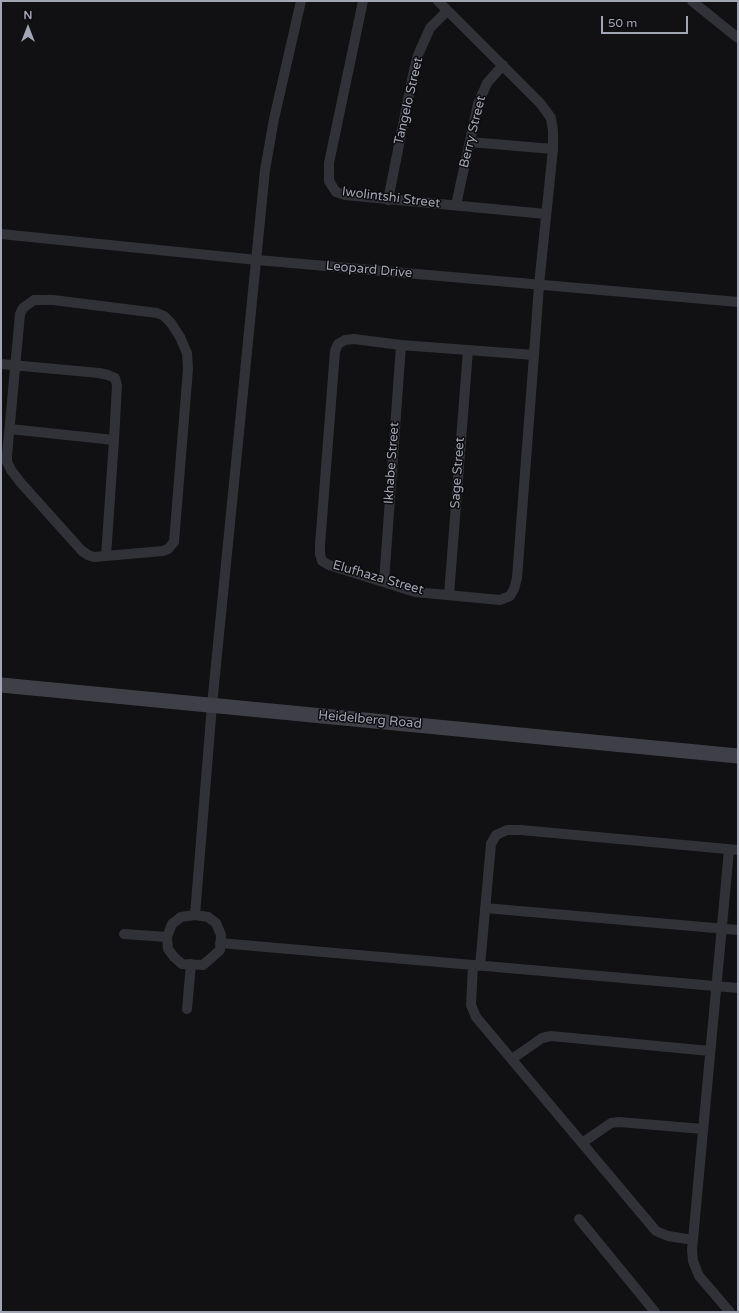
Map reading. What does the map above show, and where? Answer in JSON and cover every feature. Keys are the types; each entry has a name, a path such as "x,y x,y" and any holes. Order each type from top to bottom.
{"main road":[{"name":"Heidelberg Road","path":"1,685 738,756"}],"street":[{"path":"195,915 212,705 262,197 268,148 301,1"},
{"name":"Iwolintshi Street","path":"364,1 333,141 328,171 328,181 336,192 345,195 388,200 546,214"},
{"path":"438,1 503,65 551,118 553,149 539,285"},
{"path":"692,1 738,38"},
{"name":"Tangelo Street","path":"388,200 418,55 430,28 447,11"},
{"name":"Berry Street","path":"456,205 478,104 487,83 503,65"},
{"path":"470,142 553,149"},
{"name":"Leopard Drive","path":"1,234 257,260 738,302"},
{"name":"Elufhaza Street","path":"534,355 401,345 354,339 348,339 338,344 335,351 320,545 322,560 328,565 415,592 500,600 510,596 517,578 534,355 539,285"},
{"path":"34,300 60,301 157,313 164,316 171,323 185,345 188,369 174,542 168,549 164,552 94,557 82,551 21,483 11,470 6,456 10,429 14,365 20,314 22,308 34,300"},
{"name":"Ikhabe Street","path":"384,582 401,345"},
{"name":"Sage Street","path":"449,595 468,350"},
{"path":"1,364 108,374 115,378 117,385 106,556"},
{"path":"10,429 114,440"},
{"path":"693,1240 668,1236 656,1231 476,1017 471,1005 485,908 491,844 496,835 507,830 521,830 733,850 721,928 715,986 710,1051 703,1130 693,1240 692,1250 693,1261 700,1276 730,1312"},
{"path":"485,908 738,930"},
{"path":"195,915 208,917 216,923 221,935 220,950 203,965 182,964 174,958 168,949 167,937 172,924 181,917 195,915"},
{"path":"124,934 167,937"},
{"path":"220,943 738,988"},
{"path":"187,1009 191,964"},
{"path":"512,1059 542,1038 550,1036 710,1051"},
{"path":"582,1143 611,1123 619,1122 703,1130"},
{"path":"579,1218 655,1312"}]}
